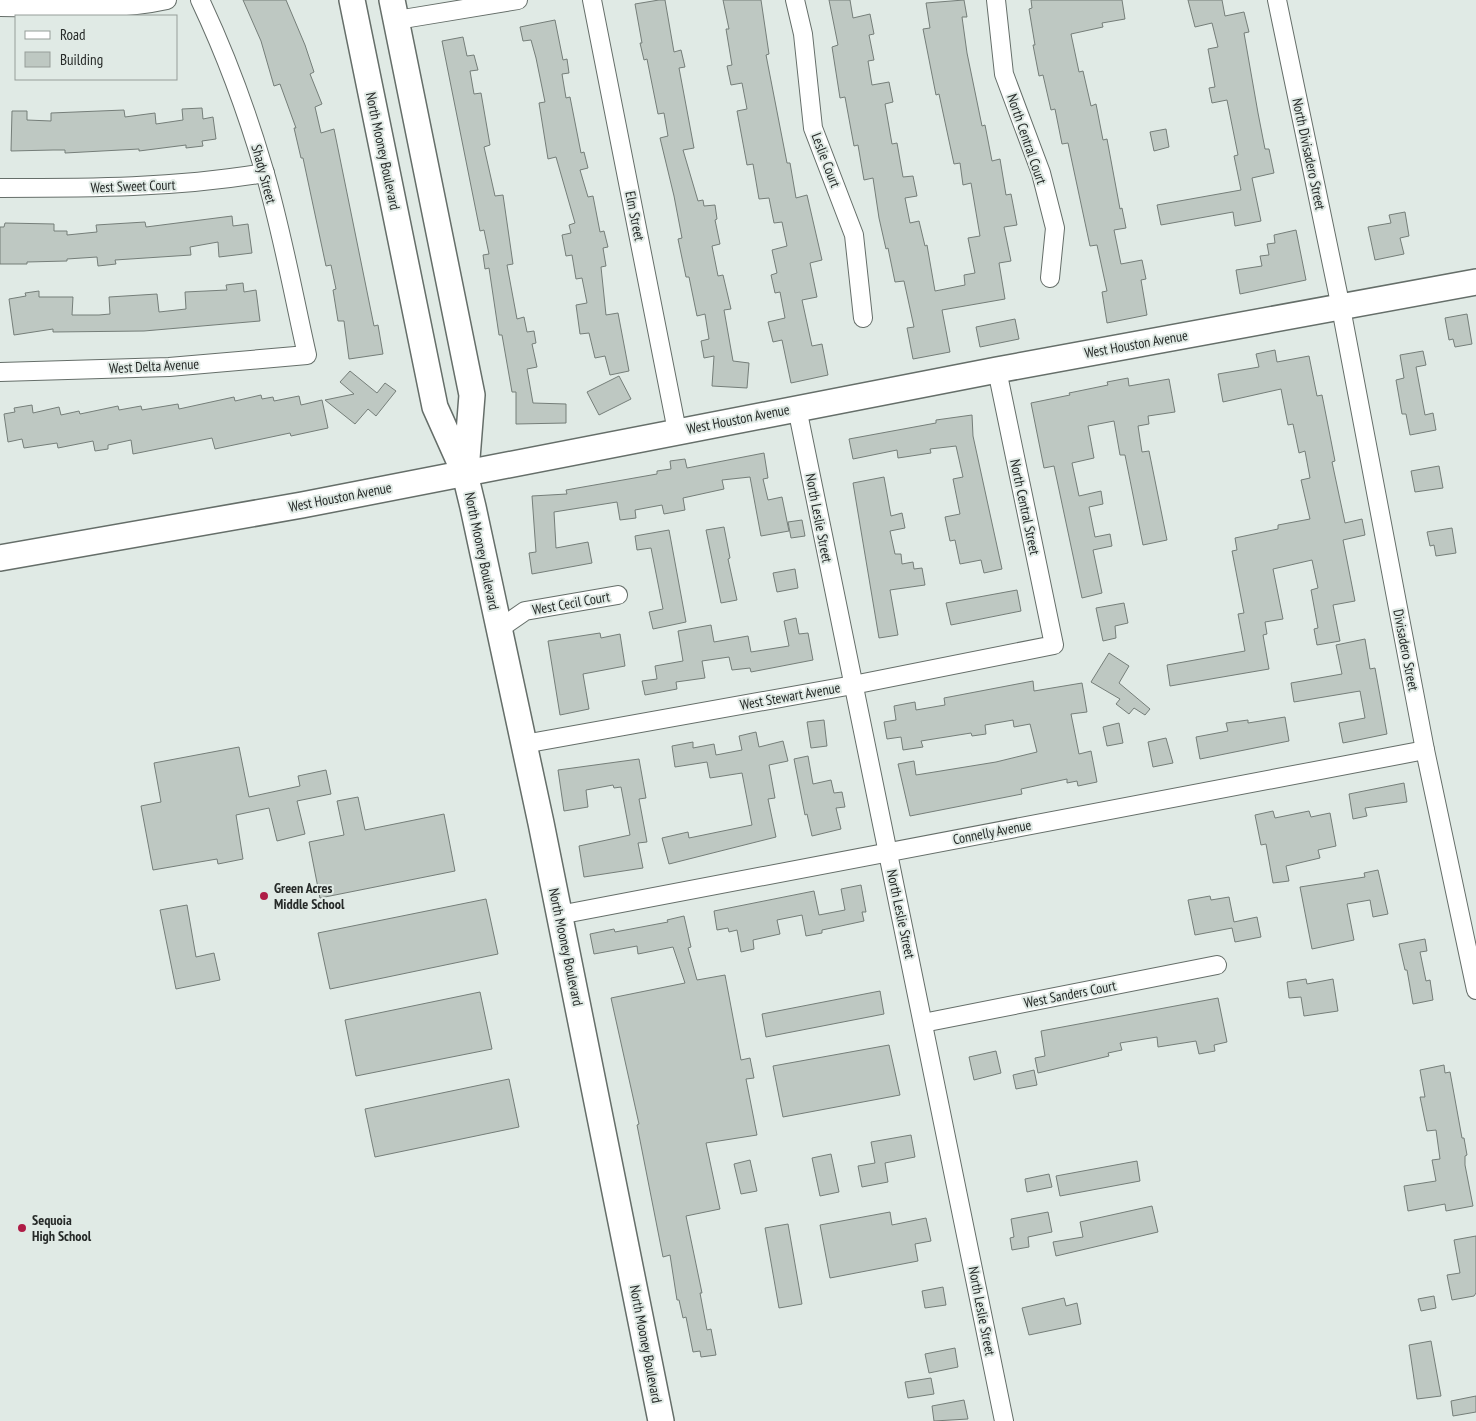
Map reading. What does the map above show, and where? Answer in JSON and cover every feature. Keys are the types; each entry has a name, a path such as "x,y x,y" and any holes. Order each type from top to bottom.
{"street":[{"path":"0,6 126,6 167,0"},
{"name":"Shady Street","path":"200,0 232,73 265,173 307,355"},
{"name":"North Mooney Boulevard","path":"352,0 435,407 466,474 524,744 661,1421"},
{"path":"394,10 518,0"},
{"name":"Elm Street","path":"592,0 677,431"},
{"name":"Leslie Court","path":"795,0 803,34 813,128 854,235 863,318"},
{"name":"North Central Court","path":"996,0 1004,74 1041,173 1055,228 1050,278"},
{"name":"North Divisadero Street","path":"1277,0 1341,308"},
{"name":"North Mooney Boulevard","path":"394,10 472,395 466,474"},
{"name":"West Sweet Court","path":"0,188 172,185 265,173"},
{"name":"West Houston Avenue","path":"0,558 466,474 677,431 996,370 1476,282"},
{"name":"Divisadero Street","path":"1341,308 1425,750 1476,990"},
{"name":"West Delta Avenue","path":"0,372 169,367 307,355"},
{"name":"North Central Street","path":"996,370 1054,645"},
{"name":"North Leslie Street","path":"797,408 1004,1421"},
{"name":"West Cecil Court","path":"499,629 525,611 618,595"},
{"name":"West Stewart Avenue","path":"524,744 853,685 1054,645"},
{"name":"Connelly Avenue","path":"559,915 1425,750"},
{"name":"West Sanders Court","path":"923,1023 1217,965"}],"building":[{"path":"243,0 286,0 305,45 314,72 310,74 322,104 315,107 321,133 334,129 374,326 378,325 383,354 349,359 344,321 338,321 333,290 336,289 331,265 326,266 303,158 301,158 294,128 296,128 280,84 274,86 261,41"},
{"path":"665,0 674,52 681,50 685,67 679,68 694,148 683,150 698,201 703,200 704,206 715,205 717,219 715,220 720,244 712,246 718,276 723,275 731,309 724,310 733,361 749,363 747,388 712,386 714,356 704,358 701,341 709,339 705,314 697,316 689,277 686,277 678,239 682,238 660,138 668,136 664,113 658,114 647,59 644,60 640,43 642,43 635,4"},
{"path":"723,0 761,0 769,54 766,55 787,163 790,163 796,198 807,195 822,260 810,263 817,297 802,300 812,346 822,344 828,375 791,383 782,340 773,342 768,322 785,318 780,292 775,293 771,275 777,273 772,250 787,246 782,222 774,223 769,198 759,199 753,164 747,165 737,111 747,109 742,83 731,85 727,66 732,65 726,29 729,29"},
{"path":"829,0 850,0 853,18 870,14 874,34 869,35 874,60 868,61 872,85 889,82 893,102 885,104 892,144 897,143 903,177 913,176 917,196 905,198 910,223 919,221 925,246 927,245 935,291 965,285 964,275 975,273 968,238 980,236 971,183 963,185 960,163 954,164 939,94 936,95 923,29 930,28 926,3 964,0 967,17 962,17 967,53 982,126 985,125 992,161 1000,159 1006,195 1011,194 1017,225 1004,227 1011,261 999,263 1005,299 942,310 950,352 913,359 907,328 914,327 904,281 895,282 879,218 873,178 864,180 858,145 854,146 845,97 840,98 832,47 838,45"},
{"path":"1031,0 1122,0 1125,19 1102,23 1103,27 1071,34 1079,72 1083,71 1091,106 1096,104 1103,140 1107,139 1120,209 1122,208 1126,228 1114,230 1121,264 1142,260 1146,279 1141,280 1147,315 1107,323 1102,292 1107,291 1097,245 1090,246 1068,143 1062,144 1055,109 1051,110 1043,75 1039,76 1029,9 1032,8"},
{"path":"1188,0 1222,0 1225,16 1244,12 1249,32 1244,33 1258,113 1265,149 1269,149 1274,173 1252,178 1261,221 1235,226 1233,212 1161,225 1157,205 1241,190 1234,156 1238,155 1227,100 1212,103 1209,88 1215,87 1208,49 1218,47 1212,23 1195,27"},
{"path":"555,20 563,60 567,59 569,73 562,74 566,98 570,97 581,153 584,152 588,168 580,170 588,197 593,196 600,232 604,231 608,247 603,248 606,266 601,267 606,315 618,313 629,371 610,375 605,356 595,358 589,333 580,334 576,305 587,303 582,278 576,279 572,255 566,256 562,235 571,233 569,225 575,223 556,157 548,159 539,103 545,102 536,58 531,40 523,41 520,27"},
{"path":"463,37 467,56 474,55 478,70 470,71 474,94 481,93 490,145 484,147 495,196 503,195 513,264 507,265 517,319 524,317 527,332 534,331 536,343 532,344 537,367 527,369 533,403 566,404 566,423 516,424 516,392 512,392 502,335 499,335 489,268 485,269 483,255 489,254 484,230 480,231 442,41"},
{"path":"202,108 203,119 213,117 216,139 202,141 203,146 186,148 186,145 139,151 139,149 65,153 65,150 11,151 12,111 27,111 27,120 51,121 51,113 124,110 125,117 155,113 156,124 183,120 182,109"},
{"path":"1166,129 1169,147 1154,151 1150,132"},
{"path":"1405,212 1409,236 1400,238 1404,254 1375,260 1368,227 1391,223 1389,215"},
{"path":"232,216 233,226 248,224 252,253 219,257 218,242 190,247 191,255 115,260 116,264 98,266 97,257 67,259 67,261 27,262 27,264 0,264 0,227 4,227 5,223 54,224 54,231 67,231 67,235 97,232 96,225 145,222 146,227"},
{"path":"1296,230 1306,280 1240,294 1236,270 1262,266 1260,256 1269,255 1267,244 1275,243 1274,235"},
{"path":"243,283 244,292 256,290 260,321 144,331 53,332 53,329 14,335 9,299 26,296 25,293 39,291 39,297 73,297 72,315 99,315 110,314 109,297 157,294 159,312 186,309 185,292 227,290 226,285"},
{"path":"1467,314 1472,344 1455,347 1453,339 1449,340 1445,318"},
{"path":"1015,319 1019,339 980,347 976,327"},
{"path":"1275,350 1277,362 1309,356 1317,396 1322,395 1335,461 1332,462 1345,523 1362,519 1365,535 1343,540 1355,601 1333,605 1340,641 1317,645 1314,629 1318,628 1311,590 1318,588 1312,560 1273,569 1283,619 1265,622 1267,634 1263,635 1269,669 1170,686 1167,665 1245,651 1238,614 1244,613 1232,551 1237,550 1235,538 1278,529 1278,525 1310,519 1301,480 1310,478 1305,451 1299,453 1293,424 1288,425 1281,389 1223,402 1218,374 1259,367 1256,354"},
{"path":"1423,351 1426,365 1416,367 1425,415 1433,413 1436,430 1410,435 1406,414 1402,414 1396,380 1404,378 1400,355"},
{"path":"350,371 377,393 385,383 396,391 376,416 368,409 355,424 325,400 354,394 340,382"},
{"path":"619,376 631,399 599,415 587,392"},
{"path":"1128,378 1129,386 1169,379 1175,412 1148,416 1149,424 1138,426 1142,452 1149,451 1167,540 1143,545 1125,455 1120,455 1114,421 1088,426 1094,458 1072,463 1079,496 1101,491 1103,504 1089,507 1095,537 1110,534 1112,546 1093,550 1102,593 1082,598 1054,466 1044,468 1031,403 1070,395 1069,393 1108,385 1107,382"},
{"path":"261,395 262,399 273,397 274,401 299,396 301,405 322,400 328,428 291,436 290,433 215,449 212,438 133,454 131,440 108,445 108,449 95,451 93,441 58,448 57,443 24,448 22,439 8,442 4,414 15,412 14,408 32,405 33,413 59,407 61,415 79,411 80,414 118,406 119,410 141,406 142,410 178,404 179,409 234,397 235,401"},
{"path":"972,415 973,436 1002,569 984,573 981,560 960,564 955,540 950,541 945,517 960,514 953,479 963,477 956,446 930,449 931,453 898,458 897,450 853,459 849,439 936,423 936,420"},
{"path":"764,453 768,478 763,479 768,500 782,497 789,531 761,536 750,477 722,480 724,489 683,498 685,510 664,514 662,505 635,510 636,518 620,520 617,502 554,512 556,548 588,542 592,563 532,574 529,553 536,552 532,496 567,494 566,490 657,474 657,471 671,469 670,461 685,459 687,468"},
{"path":"1439,466 1443,488 1415,492 1411,471"},
{"path":"884,477 891,516 902,513 905,528 890,531 895,554 901,554 902,564 913,562 914,569 922,568 925,585 890,590 898,635 879,638 853,483"},
{"path":"802,520 805,536 791,538 788,522"},
{"path":"724,527 730,558 728,559 737,600 721,603 706,530"},
{"path":"1452,528 1456,553 1436,556 1434,545 1430,546 1427,532"},
{"path":"669,530 686,622 653,629 649,612 663,609 651,548 637,550 635,536"},
{"path":"795,569 798,588 777,592 773,573"},
{"path":"1017,590 1021,611 951,625 946,603"},
{"path":"1124,603 1128,623 1115,626 1116,638 1103,641 1096,608"},
{"path":"796,618 799,634 808,633 813,660 751,672 750,668 732,670 729,657 702,661 705,678 676,682 677,689 645,695 642,681 657,679 655,666 683,661 678,631 711,625 714,642 748,636 751,652 789,646 784,621"},
{"path":"600,633 601,638 620,634 625,666 583,674 589,709 560,715 548,641"},
{"path":"1365,639 1370,669 1375,668 1387,734 1343,743 1339,723 1365,718 1360,691 1294,702 1291,683 1342,674 1336,645"},
{"path":"1109,653 1129,666 1119,683 1150,709 1145,715 1134,708 1129,714 1116,704 1120,699 1091,682"},
{"path":"1033,681 1034,691 1082,683 1087,712 1071,714 1079,754 1091,751 1097,782 1078,786 1077,781 1067,783 1067,779 1021,789 1022,794 910,816 898,764 914,761 916,775 996,762 1037,752 1030,724 1014,727 1013,720 985,725 986,734 972,736 971,733 921,741 923,747 903,750 901,737 887,739 884,722 896,720 894,706 915,702 916,710 945,705 944,698"},
{"path":"1285,717 1289,741 1200,759 1196,737 1228,731 1226,723 1248,720 1248,723"},
{"path":"824,720 827,746 811,748 807,722"},
{"path":"1119,723 1123,743 1107,746 1103,727"},
{"path":"756,732 759,747 783,741 788,761 769,765 775,798 768,799 776,837 669,864 662,838 688,832 689,838 752,825 742,773 710,778 707,762 675,767 672,746 693,742 693,748 714,744 716,755 742,750 739,736"},
{"path":"1166,738 1173,763 1153,767 1148,742"},
{"path":"239,747 249,797 300,786 298,776 326,770 331,794 297,801 305,834 277,841 269,808 236,815 243,859 218,864 217,859 153,870 141,806 161,802 154,763"},
{"path":"808,756 813,784 831,780 834,793 842,792 845,807 836,808 841,829 812,836 807,814 805,815 794,759"},
{"path":"639,759 646,798 639,799 647,842 638,843 643,868 584,877 579,846 630,835 621,787 614,788 613,785 586,790 588,807 564,811 558,770"},
{"path":"1404,783 1407,802 1365,808 1367,816 1353,819 1349,794"},
{"path":"358,797 365,830 444,814 455,871 320,898 309,842 344,835 337,801"},
{"path":"1273,811 1275,818 1309,811 1311,817 1330,813 1336,846 1318,850 1320,858 1286,866 1289,881 1273,883 1266,844 1261,845 1255,815"},
{"path":"1378,870 1388,914 1373,917 1370,900 1347,904 1354,940 1312,949 1300,887 1365,877 1364,873"},
{"path":"861,885 866,912 862,912 864,921 822,930 822,933 806,936 802,915 777,920 780,934 753,940 754,949 741,952 737,930 729,932 728,928 717,930 714,911 814,891 819,915 845,910 841,889"},
{"path":"1210,896 1211,900 1229,897 1234,922 1257,917 1261,937 1235,942 1232,928 1195,935 1188,900"},
{"path":"486,899 498,954 330,989 318,933"},
{"path":"187,905 196,957 214,953 220,980 176,989 160,910"},
{"path":"684,916 691,947 688,948 697,980 725,975 741,1060 750,1058 754,1078 746,1079 757,1135 706,1143 720,1209 686,1216 702,1293 700,1293 707,1330 711,1329 716,1355 701,1357 700,1351 693,1352 686,1317 683,1318 679,1300 677,1300 670,1255 663,1257 637,1125 639,1124 611,998 685,983 673,947 638,954 637,946 594,954 590,934 614,929 615,932 668,922 667,920"},
{"path":"1425,939 1427,951 1420,952 1426,981 1430,980 1433,1000 1413,1004 1407,970 1405,970 1399,944"},
{"path":"1306,979 1307,984 1333,979 1338,1011 1304,1016 1301,997 1289,998 1287,982"},
{"path":"880,991 884,1014 766,1037 762,1014"},
{"path":"480,992 492,1049 356,1076 345,1020"},
{"path":"1218,998 1227,1042 1214,1045 1215,1051 1199,1054 1196,1041 1158,1047 1157,1037 1120,1043 1122,1050 1108,1053 1109,1056 1038,1073 1035,1058 1045,1056 1041,1031"},
{"path":"889,1045 900,1095 783,1117 773,1066"},
{"path":"996,1051 1001,1073 974,1080 969,1057"},
{"path":"1444,1065 1445,1073 1450,1072 1462,1138 1464,1138 1467,1155 1465,1156 1465,1165 1473,1206 1446,1211 1445,1204 1408,1211 1404,1186 1436,1181 1432,1160 1440,1159 1436,1130 1427,1131 1420,1097 1425,1097 1420,1070"},
{"path":"1034,1070 1037,1085 1016,1089 1013,1075"},
{"path":"509,1079 519,1127 375,1157 365,1109"},
{"path":"911,1135 915,1157 885,1163 888,1182 862,1187 858,1166 875,1163 871,1142"},
{"path":"831,1154 839,1192 820,1196 812,1158"},
{"path":"750,1160 757,1191 741,1194 734,1164"},
{"path":"1137,1161 1140,1181 1060,1196 1056,1176"},
{"path":"1049,1174 1052,1187 1027,1192 1025,1179"},
{"path":"1152,1206 1158,1232 1056,1256 1053,1242 1083,1237 1080,1222"},
{"path":"890,1212 892,1225 926,1218 931,1241 915,1244 918,1261 830,1278 820,1225"},
{"path":"1048,1212 1052,1232 1028,1237 1029,1247 1012,1250 1010,1238 1014,1237 1011,1219"},
{"path":"788,1224 802,1304 779,1308 765,1228"},
{"path":"1476,1236 1476,1293 1474,1296 1452,1300 1447,1275 1460,1273 1454,1240"},
{"path":"943,1287 946,1305 925,1308 922,1291"},
{"path":"1434,1296 1436,1308 1421,1311 1418,1299"},
{"path":"1064,1298 1066,1306 1077,1303 1081,1324 1029,1335 1022,1308"},
{"path":"1431,1341 1441,1396 1417,1399 1409,1345"},
{"path":"955,1348 958,1367 929,1373 925,1354"},
{"path":"931,1378 934,1394 908,1398 905,1382"},
{"path":"1476,1396 1476,1412 1453,1416 1451,1401"},
{"path":"964,1400 968,1419 934,1421 932,1406"}],"place":[{"name":"Green Acres Middle School","path":"264,896"},
{"name":"Sequoia High School","path":"22,1228"}]}
